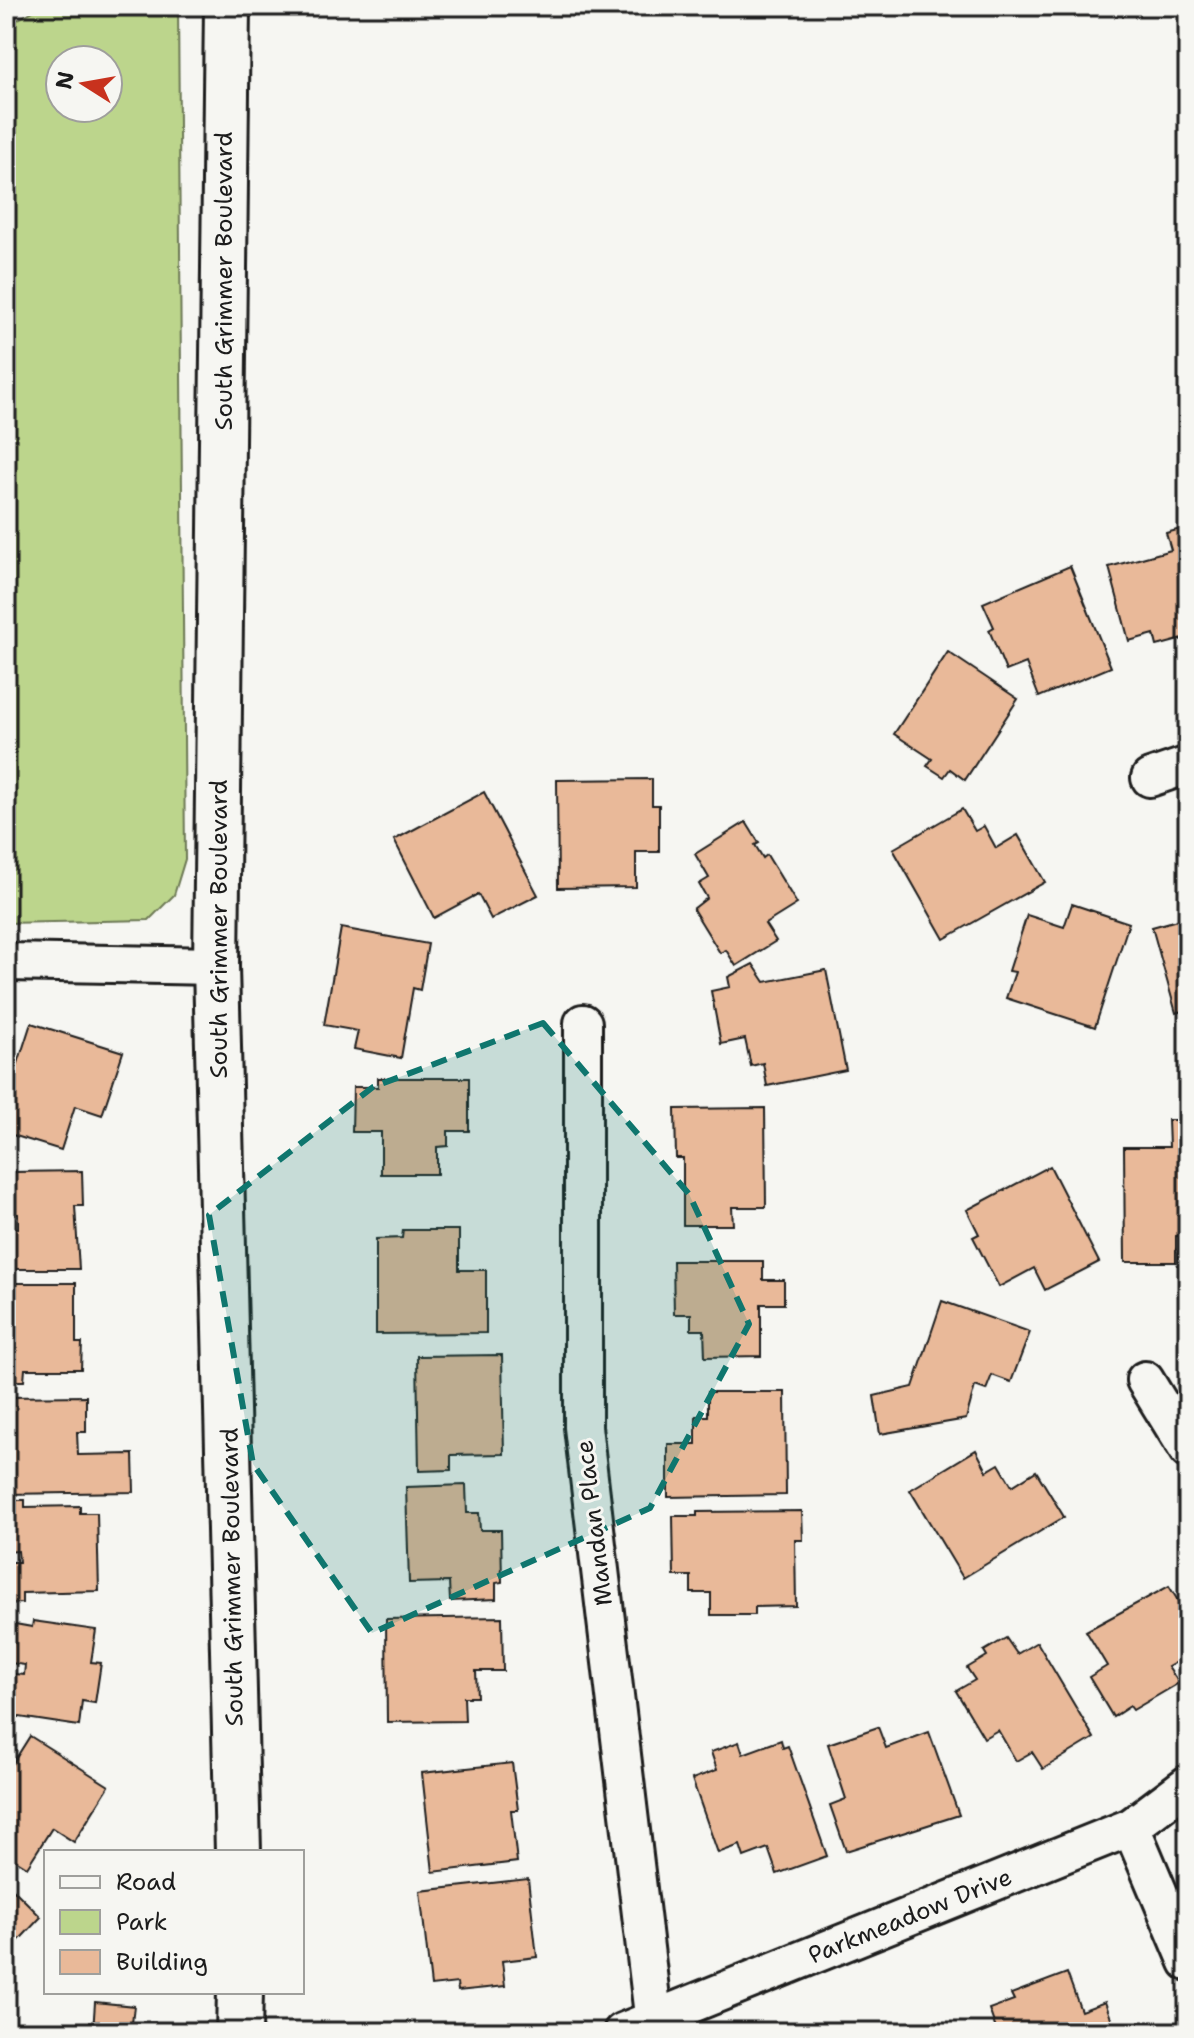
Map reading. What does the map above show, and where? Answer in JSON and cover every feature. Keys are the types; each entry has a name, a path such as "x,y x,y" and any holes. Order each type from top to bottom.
{"street":[{"name":"South Grimmer Boulevard","path":"227,6 216,966 238,1850"},
{"path":"1150,778 1188,765"},
{"path":"6,962 216,966"},
{"name":"Mandan Place","path":"583,1023 583,1427 643,2028"},
{"path":"1145,1380 1188,1450"},
{"name":"Parkmeadow Drive","path":"643,2028 1131,1827 1188,1784"},
{"path":"1131,1827 1188,1962"},
{"path":"239,2032 240,1994"}],"highlighted area":[{"path":"543,1023 689,1194 749,1324 650,1508 372,1633 253,1464 209,1215 373,1087"}],"green space":[{"path":"42,6 178,6 185,859 174,895 149,920 6,923 6,26"}],"building":[{"path":"1188,527 1188,656 1183,639 1157,646 1154,634 1129,641 1109,567 1171,550 1166,533"},
{"path":"1070,566 1111,667 1039,697 1026,663 1006,671 989,630 994,627 983,603"},
{"path":"948,652 1018,699 965,780 950,769 944,777 927,766 932,759 894,734"},
{"path":"652,779 652,805 659,805 659,852 636,852 636,887 558,888 557,780"},
{"path":"484,792 538,895 491,919 478,894 434,918 394,840"},
{"path":"962,809 975,831 984,826 996,848 1018,835 1045,882 944,939 893,849"},
{"path":"746,822 759,843 755,845 763,858 767,855 797,904 765,924 776,941 736,966 726,950 720,953 693,909 707,898 699,884 709,878 695,854"},
{"path":"1072,904 1129,923 1095,1027 1006,998 1015,972 1009,971 1027,915 1064,927"},
{"path":"1188,917 1188,1009 1176,1013 1152,927"},
{"path":"341,928 428,944 420,990 413,988 401,1058 354,1049 358,1031 324,1025"},
{"path":"753,964 765,982 826,970 846,1070 767,1086 763,1063 751,1066 745,1039 721,1044 711,991 730,987 728,977"},
{"path":"31,1023 123,1052 102,1115 75,1106 61,1150 6,1133 6,1080 12,1082"},
{"path":"378,1078 469,1078 469,1131 448,1131 448,1146 437,1147 437,1174 381,1174 381,1132 352,1132 353,1087 378,1087"},
{"path":"765,1108 766,1207 732,1207 733,1225 683,1225 683,1158 676,1158 675,1109"},
{"path":"1168,1120 1188,1120 1188,1236 1176,1236 1176,1262 1125,1262 1124,1147 1169,1147"},
{"path":"1050,1166 1099,1262 1045,1290 1034,1268 999,1287 973,1237 979,1234 967,1210"},
{"path":"82,1171 83,1206 75,1206 79,1269 6,1269 6,1228 18,1228 18,1214 14,1214 13,1172"},
{"path":"403,1230 459,1230 459,1270 486,1270 486,1333 376,1334 376,1239 402,1238"},
{"path":"673,1261 763,1261 763,1280 784,1280 784,1304 761,1304 761,1356 705,1357 704,1330 691,1330 691,1314 674,1314"},
{"path":"6,1283 76,1283 76,1343 82,1343 81,1369 25,1369 24,1381 6,1381 6,1339 16,1339 16,1329 6,1329"},
{"path":"942,1301 1030,1332 1011,1382 992,1375 986,1390 975,1386 966,1419 880,1434 874,1396 913,1387"},
{"path":"502,1355 504,1454 451,1455 451,1470 419,1471 417,1356"},
{"path":"708,1392 785,1392 786,1495 668,1497 668,1444 696,1444 696,1416 708,1416"},
{"path":"86,1396 86,1432 77,1432 78,1455 133,1454 134,1492 6,1494 6,1397"},
{"path":"976,1450 987,1471 999,1464 1012,1486 1036,1471 1064,1517 963,1578 910,1490"},
{"path":"466,1485 467,1513 479,1513 480,1530 501,1530 502,1582 496,1583 496,1599 450,1601 449,1582 409,1583 406,1487"},
{"path":"13,1500 25,1500 25,1507 80,1506 80,1513 97,1513 99,1591 22,1593 22,1603 6,1604 6,1562 19,1562 18,1551 7,1552 6,1506 12,1506"},
{"path":"802,1511 803,1540 795,1540 796,1606 755,1607 755,1615 711,1615 711,1593 691,1593 691,1576 674,1576 673,1516 697,1516 697,1512"},
{"path":"1169,1586 1188,1617 1188,1642 1176,1649 1182,1659 1168,1667 1179,1683 1133,1710 1130,1706 1113,1717 1089,1677 1107,1666 1086,1631"},
{"path":"502,1617 503,1671 476,1671 477,1697 464,1697 465,1721 387,1722 386,1619"},
{"path":"33,1621 96,1630 91,1662 101,1663 95,1703 82,1701 79,1726 6,1715 6,1673 24,1675 25,1665 10,1663 15,1624 32,1627"},
{"path":"1006,1638 1017,1654 1037,1642 1094,1738 1043,1769 1032,1752 1016,1761 998,1730 984,1738 956,1691 975,1680 967,1668 987,1656 984,1651"},
{"path":"878,1727 886,1748 929,1732 959,1815 846,1851 830,1805 846,1799 828,1744"},
{"path":"30,1736 109,1786 74,1842 52,1828 27,1867 6,1854 6,1774"},
{"path":"781,1740 783,1748 788,1746 827,1856 777,1874 768,1848 744,1857 740,1845 718,1853 692,1779 717,1770 711,1752 739,1742 743,1754"},
{"path":"512,1763 518,1810 511,1810 517,1862 433,1872 422,1773"},
{"path":"528,1879 537,1957 502,1961 505,1986 458,1991 457,1983 431,1986 420,1891"},
{"path":"6,1882 41,1917 6,1954"},
{"path":"1067,1973 1081,2011 1105,2002 1116,2032 997,2032 989,2009 1014,2000 1011,1994"},
{"path":"95,2002 134,2006 131,2032 93,2032"}]}
